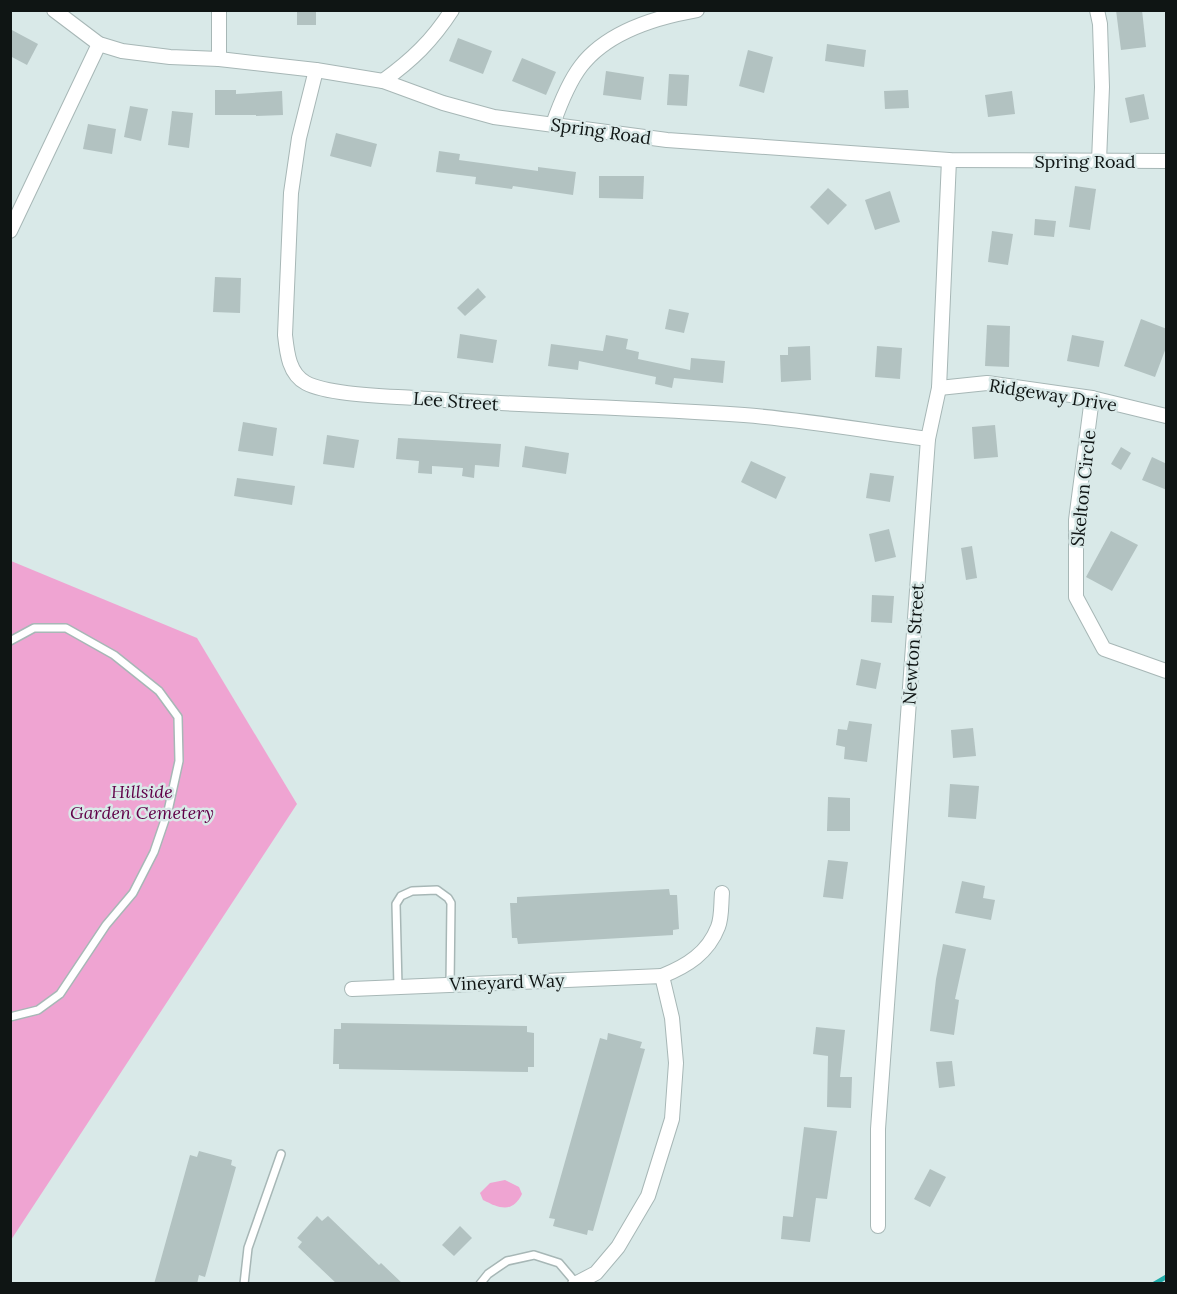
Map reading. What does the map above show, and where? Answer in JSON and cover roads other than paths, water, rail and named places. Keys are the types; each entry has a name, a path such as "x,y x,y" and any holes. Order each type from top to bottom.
{"street":[{"name":"Spring Road","path":"54,10 99,44 122,51 316,70 383,81 443,103 494,117 667,140 949,160 1167,161"},
{"path":"219,10 219,59"},
{"path":"383,81 411,60 435,36 452,10"},
{"path":"553,124 572,78 582,64 597,50 618,36 641,26 697,10"},
{"path":"1097,10 1100,24 1102,87 1099,161"},
{"path":"10,231 99,44"},
{"name":"Lee Street","path":"316,70 298,138 291,193 285,335 288,355 294,372 306,383 356,393 492,404 745,416 928,439"},
{"name":"Newton Street","path":"878,1226 878,1130 928,439 939,388 949,160"},
{"name":"Ridgeway Drive","path":"939,388 987,383 1092,398 1167,416"},
{"name":"Skelton Circle","path":"1092,398 1076,520 1076,597 1104,649 1167,670"},
{"name":"Vineyard Way","path":"352,989 662,976 684,968 704,952 719,926 722,893"},
{"path":"575,1283 596,1273 618,1247 648,1196 672,1119 676,1063 672,1018 662,976"}],"lane":[{"path":"10,641 34,628 66,628 114,655 159,691 178,717 178,761 168,812 154,852 134,893 106,925 60,994 38,1010 10,1017"},
{"path":"398,987 396,904 401,896 412,891 437,890 451,903 450,985"},
{"path":"244,1284 248,1248 281,1154"},
{"path":"480,1284 488,1274 507,1261 534,1255 559,1263 575,1283"}],"waterway":[{"path":"1154,1284 1166,1277"}],"park label":[{"name":"Hillside Garden Cemetery","path":"142,801"}]}
